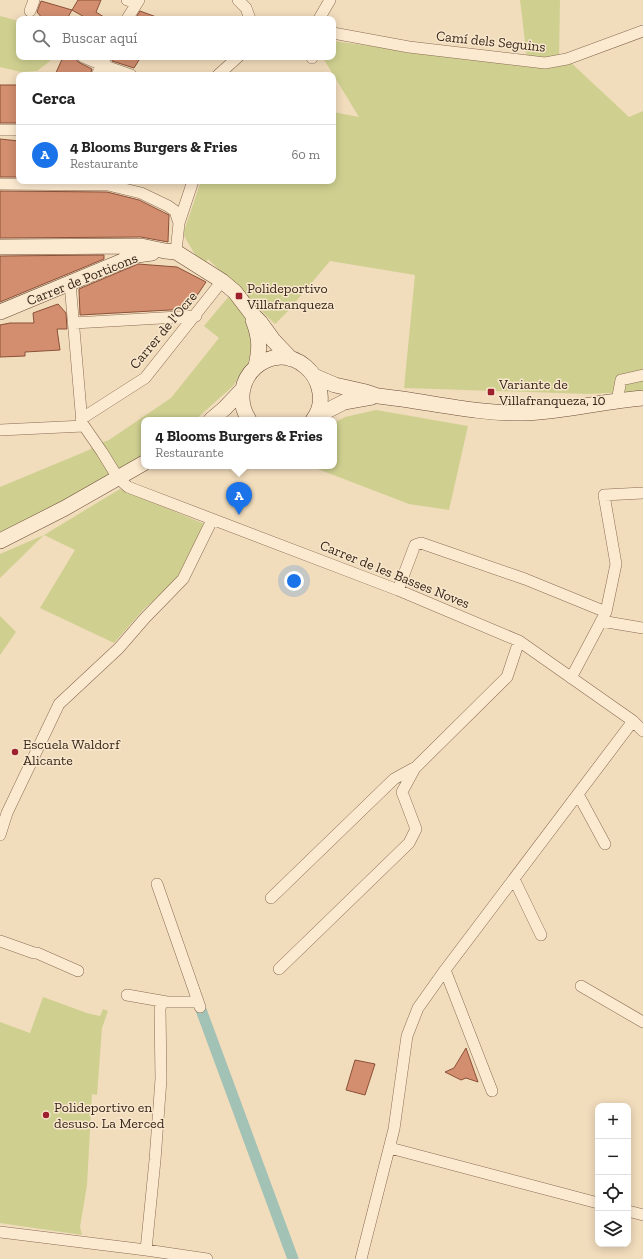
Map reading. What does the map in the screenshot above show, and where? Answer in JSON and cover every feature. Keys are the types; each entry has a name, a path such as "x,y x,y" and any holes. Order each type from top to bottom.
{"main road":[{"path":"0,247 141,246 171,252 222,281 235,292 291,359"},
{"name":"Carrer de Porticons","path":"0,312 137,255 171,252"},
{"path":"251,313 260,342 256,366"},
{"path":"214,417 242,390 247,377 256,366 272,358 282,358 291,359 304,365 318,382 320,396 318,411 315,417"},
{"path":"314,376 340,387 378,396 465,409 508,413 558,411 643,398"},
{"path":"242,390 243,407 248,417"},
{"path":"318,417 344,402 378,396"},
{"path":"0,541 65,508 141,464"}],"street":[{"path":"30,10 34,0"},
{"path":"238,0 246,8 249,16"},
{"path":"320,16 330,0"},
{"path":"128,16 134,1"},
{"name":"Camí dels Seguins","path":"336,34 409,47 545,63 567,60 643,31"},
{"path":"89,60 121,72"},
{"path":"221,72 235,60"},
{"path":"0,130 16,130"},
{"path":"0,184 16,183"},
{"path":"88,184 108,185 141,193 175,211 179,223"},
{"path":"171,252 192,184"},
{"path":"168,206 188,196"},
{"path":"112,247 116,264"},
{"name":"Carrer de l'Ocre","path":"0,430 83,423 145,378 196,316 222,281"},
{"path":"70,283 83,423 118,478"},
{"path":"74,323 196,316"},
{"path":"617,401 621,380 643,374"},
{"name":"Carrer de les Basses Noves","path":"118,478 128,487 398,590 519,641 633,721 643,731"},
{"path":"571,678 603,616 616,564 604,495 643,493"},
{"path":"0,835 4,810 58,704 119,648 145,618 183,579 212,520"},
{"path":"398,590 415,545 421,543 525,579 603,616 643,628"},
{"path":"279,969 409,843 416,829 402,792 415,768 506,677 519,641"},
{"path":"361,1259 394,1129 407,1036 418,1008 444,970 633,721"},
{"path":"271,898 394,779 415,768"},
{"path":"578,794 605,844"},
{"path":"514,879 541,935"},
{"path":"127,995 199,1005 158,884"},
{"path":"0,940 37,953 78,971"},
{"path":"444,970 492,1091"},
{"path":"581,986 643,1022"},
{"path":"146,1250 161,1079 160,1009 162,1001"},
{"path":"390,1148 595,1202"},
{"path":"631,1213 643,1216"},
{"path":"0,1232 207,1259"}],"green space":[{"path":"520,0 560,0 559,61 567,59 629,117 643,111 643,391 589,394 404,388 415,275 330,261 275,324 208,259 203,268 183,234 200,184 336,184 336,113 359,117 336,79 336,72 332,72 324,60 336,60 336,41 528,67"},
{"path":"0,16 16,20 16,60 50,61 37,71 21,72 0,67"},
{"path":"230,295 249,319 253,343 248,363 233,386 198,417 143,417 171,398 219,338 204,326"},
{"path":"376,410 468,426 449,510 409,504 318,469 337,469 337,421 345,417"},
{"path":"141,418 141,457 53,506 0,532 0,487 89,450 97,444 109,440"},
{"path":"120,489 207,525 181,577 144,609 114,643 40,608 75,550 44,535"},
{"path":"44,535 0,578 0,554"},
{"path":"0,616 16,632 0,655"},
{"name":"Polideportivo en desuso. La Merced","path":"43,997 87,1013 100,1016 103,1009 108,1011 102,1028 97,1095 92,1094 87,1185 80,1227 82,1235 0,1223 0,1022 30,1033"}],"building":[{"path":"78,0 101,0 96,12 102,16 83,16 72,10"},
{"path":"41,1 72,10 69,16 40,16 37,12"},
{"path":"140,11 154,16 137,16"},
{"path":"62,60 77,60 92,69 91,72 56,72"},
{"path":"112,60 139,60 134,68"},
{"path":"0,85 16,85 16,123 0,123"},
{"path":"0,139 16,141 16,177 0,177"},
{"path":"0,191 107,192 139,200 169,215 168,242 141,237 0,238"},
{"path":"104,255 104,259 0,302 0,256"},
{"path":"138,264 177,267 206,282 188,309 80,315 79,289"},
{"path":"58,304 66,313 67,329 57,329 60,350 25,352 25,356 0,357 0,325 10,323 34,323 33,313"},
{"path":"466,1048 478,1082 466,1078 461,1080 445,1072 454,1068"},
{"path":"355,1060 375,1064 365,1095 346,1090"}],"waterway":[{"path":"200,1007 293,1259"}],"place":[{"name":"Polideportivo Villafranqueza","path":"239,296"},
{"name":"Variante de Villafranqueza, 10","path":"491,392"},
{"name":"4 Blooms Burgers & Fries","path":"239,515"},
{"name":"Escuela Waldorf Alicante","path":"15,752"},
{"name":"Polideportivo en desuso. La Merced","path":"46,1115"}]}
